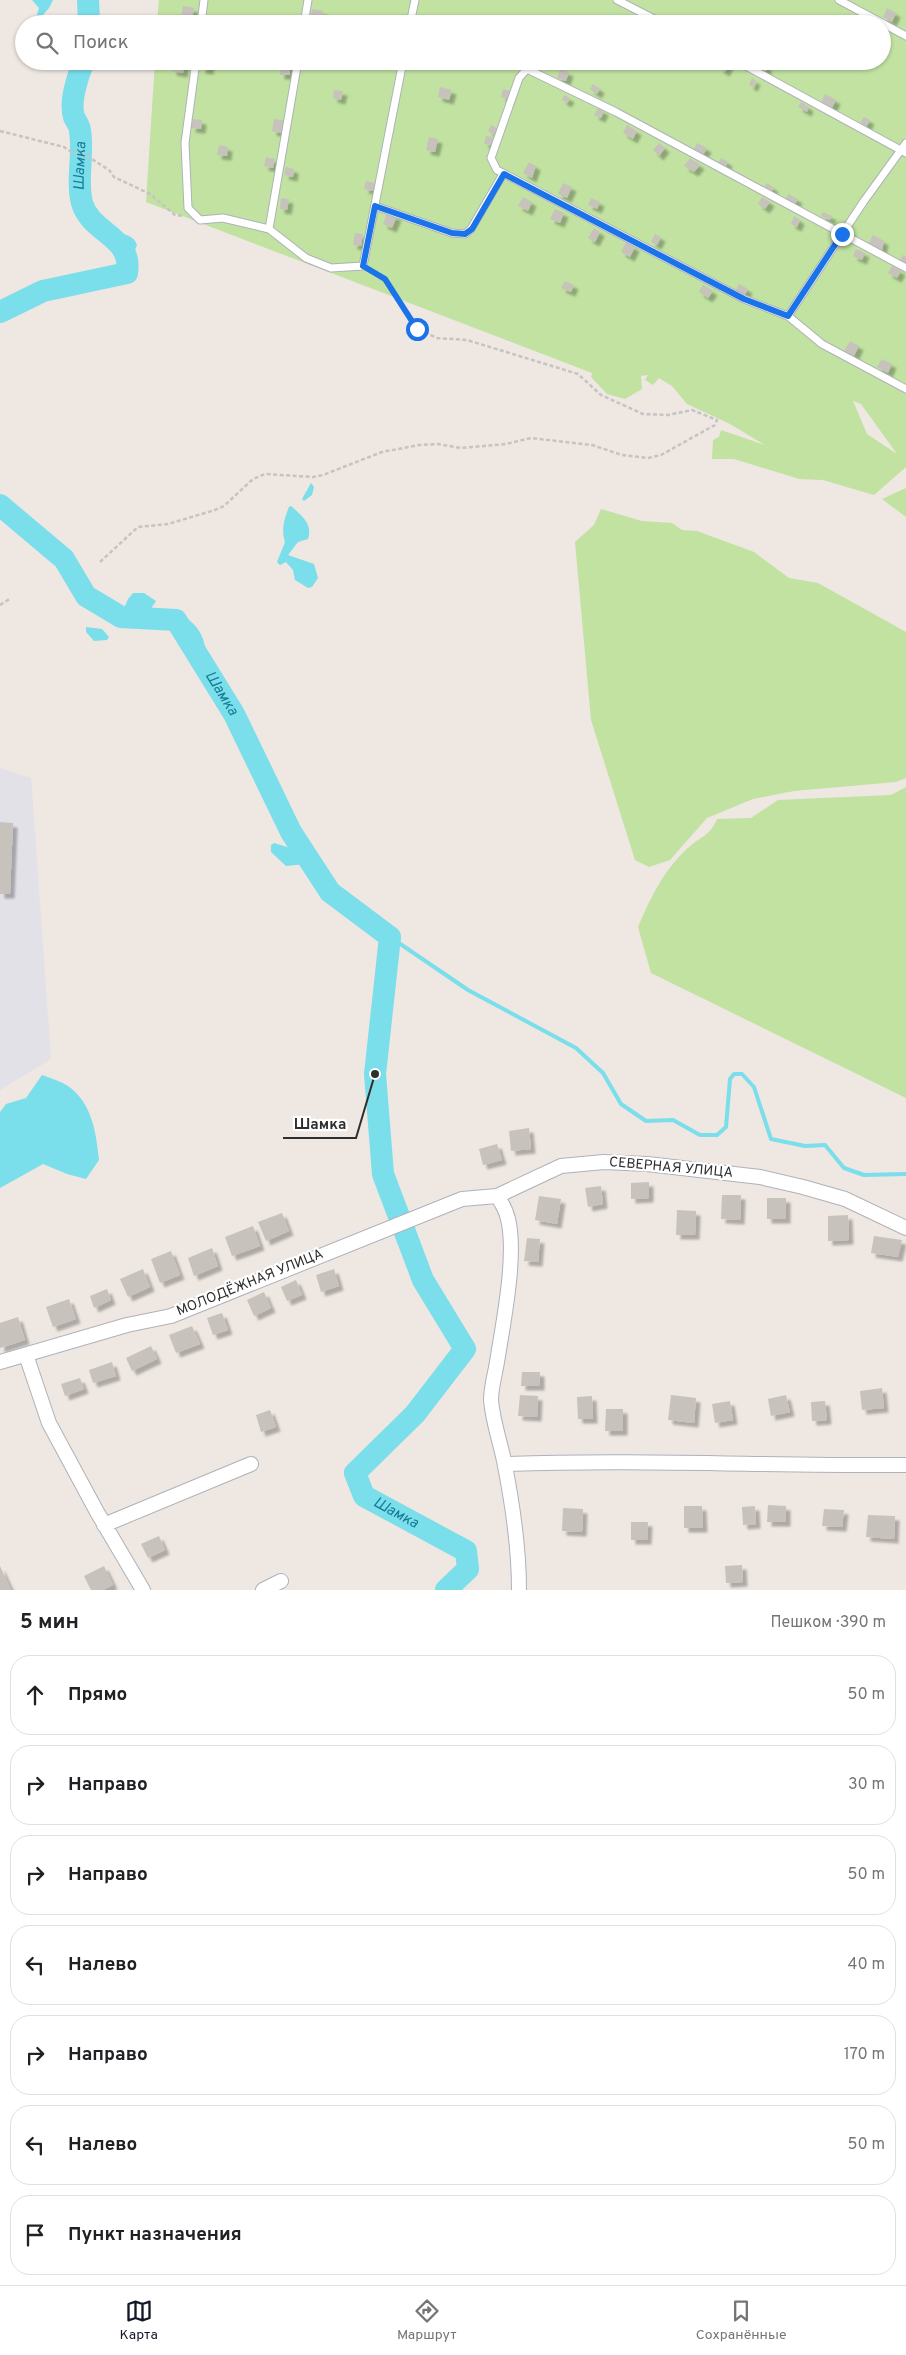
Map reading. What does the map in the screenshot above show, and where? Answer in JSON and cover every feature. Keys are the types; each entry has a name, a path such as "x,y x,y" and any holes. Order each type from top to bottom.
{"street":[{"name":"СЕВЕРНАЯ УЛИЦА","path":"497,1196 561,1166 604,1162 647,1164 760,1177 803,1187 846,1199 906,1228"},
{"name":"МОЛОДЁЖНАЯ УЛИЦА","path":"0,1362 127,1325 171,1316 462,1199 497,1196"},
{"path":"497,1196 509,1220 511,1250 503,1324 491,1398 496,1436 504,1464 519,1566 519,1590"},
{"path":"26,1355 49,1423 104,1525 142,1590"},
{"path":"504,1464 569,1461 778,1466 906,1465"},
{"path":"104,1525 251,1464"},
{"path":"263,1590 281,1581"}],"lane":[{"path":"202,15 204,0"},
{"path":"306,15 308,0"},
{"path":"412,15 415,0"},
{"path":"617,0 646,15"},
{"path":"839,0 867,15"},
{"path":"891,28 906,36"},
{"path":"195,70 185,143 188,208 200,220 223,218 269,229 306,258 330,268 363,266 401,70"},
{"path":"269,229 296,70"},
{"path":"526,70 519,78 491,158 496,170 744,299 788,316 822,344 906,389"},
{"path":"529,70 616,112 906,268"},
{"path":"754,70 904,152"},
{"path":"788,316 842,234 904,152 906,144"},
{"path":"375,206 452,233 465,234 472,229 504,174"}],"path":[{"path":"0,131 64,147 73,153 84,154 109,170 114,177 150,194 175,215 200,220"},
{"path":"100,562 138,527 168,524 215,510 224,506 253,479 265,474 312,477 323,475 382,452 419,445 438,444 461,448 506,444 531,438 592,444 622,454 648,458 661,455 715,425 717,420 692,410 668,415 643,414 601,395 578,374 467,340 438,338 417,329 385,279 363,266"},
{"path":"0,605 12,598"}],"shaded area":[{"path":"0,768 31,778 51,1059 0,1090"}],"green space":[{"path":"159,0 906,0 906,467 874,495 823,480 799,479 734,459 712,459 713,440 719,437 721,430 765,445 730,424 687,404 672,386 659,378 653,385 645,380 648,375 641,376 642,389 625,399 607,394 591,377 592,373 146,202 154,70 891,70 891,15 158,15","holes":["853,401 861,404 897,454 867,434"]},
{"path":"906,488 906,517 882,499"},
{"path":"601,509 642,521 672,523 682,530 697,531 754,552 789,578 818,583 906,632 906,778 896,782 794,791 753,799 707,818 670,860 649,867 635,860 591,720 575,542 594,525"},
{"path":"906,787 906,1098 651,973 638,927 653,895 671,866 688,848 708,832 717,819 751,818 778,800 891,795"}],"water":[{"path":"32,0 53,0 43,15 37,15 39,8"},
{"path":"92,223 103,231 132,237 137,245 135,250 125,251 120,240 114,239 105,243 93,232"},
{"path":"311,483 314,487 312,495 304,501 302,499"},
{"path":"291,506 306,521 309,529 308,539 298,542 288,555 314,564 318,578 312,587 308,588 295,580 293,570 286,562 280,565 277,562 285,542 284,524 289,507"},
{"path":"133,593 144,593 156,601 150,610 138,607 123,611"},
{"path":"186,618 201,634 205,645 204,656 196,656 189,635 181,622 181,620"},
{"path":"86,627 102,629 109,637 107,640 94,641 86,632"},
{"path":"274,843 294,849 302,859 313,856 316,863 286,866 271,852 271,845"},
{"path":"42,1075 68,1086 83,1101 94,1129 99,1160 86,1179 67,1174 43,1164 0,1188 0,1112 6,1104 26,1098"}],"building":[{"path":"183,6 194,8 193,15 182,15"},
{"path":"887,8 896,13 892,22 891,15 884,15"},
{"path":"312,9 323,11 322,15 311,15"},
{"path":"172,70 184,70 183,73"},
{"path":"280,70 290,70 290,75 280,75"},
{"path":"560,70 569,72 566,81 557,78"},
{"path":"752,78 756,81 753,87 749,85"},
{"path":"593,84 600,89 597,94 590,89"},
{"path":"440,87 452,90 449,100 438,97"},
{"path":"503,89 511,91 509,99 501,97"},
{"path":"334,90 343,91 341,100 333,98"},
{"path":"825,94 836,100 832,108 821,103"},
{"path":"564,95 570,98 567,103 562,100"},
{"path":"801,102 809,107 807,112 798,107"},
{"path":"598,108 604,111 601,118 594,115"},
{"path":"864,117 870,120 866,127 860,123"},
{"path":"193,119 202,120 201,129 191,128"},
{"path":"274,119 283,120 281,133 272,131"},
{"path":"491,125 498,129 495,135 488,131"},
{"path":"627,125 637,131 633,139 623,133"},
{"path":"486,136 493,137 491,145 484,144"},
{"path":"429,137 438,139 435,152 426,150"},
{"path":"659,143 665,148 659,156 653,150"},
{"path":"697,143 707,148 703,155 694,150"},
{"path":"219,145 228,147 227,156 217,155"},
{"path":"266,157 275,159 273,168 264,166"},
{"path":"690,158 700,165 694,172 684,166"},
{"path":"721,158 728,162 725,168 718,164"},
{"path":"529,162 536,166 532,178 523,173"},
{"path":"286,167 294,169 293,177 284,175"},
{"path":"366,181 375,183 373,191 364,189"},
{"path":"563,183 572,187 567,198 558,194"},
{"path":"767,183 774,188 771,192 764,188"},
{"path":"788,194 798,199 795,204 786,199"},
{"path":"523,197 532,202 528,211 518,206"},
{"path":"762,197 770,202 765,209 758,204"},
{"path":"281,198 289,199 287,210 280,209"},
{"path":"591,198 600,202 597,209 588,205"},
{"path":"555,209 564,213 560,223 550,219"},
{"path":"823,212 832,216 830,220 821,216"},
{"path":"387,213 397,216 392,228 383,224"},
{"path":"794,216 800,220 797,227 791,224"},
{"path":"594,228 600,232 595,242 588,238"},
{"path":"355,233 363,234 361,246 353,245"},
{"path":"655,234 661,237 657,245 651,242"},
{"path":"873,235 884,241 882,251 869,243"},
{"path":"626,242 635,247 630,257 621,252"},
{"path":"856,249 865,253 862,260 853,256"},
{"path":"903,255 906,256 906,263 900,260"},
{"path":"892,266 901,271 897,278 888,273"},
{"path":"565,281 574,285 571,292 561,288"},
{"path":"739,284 748,289 744,296 735,292"},
{"path":"703,285 713,291 708,298 699,292"},
{"path":"850,341 859,346 854,356 844,351"},
{"path":"882,359 892,364 888,373 877,367"},
{"path":"0,822 13,823 10,894 0,894"},
{"path":"529,1128 531,1149 511,1151 509,1131"},
{"path":"497,1144 502,1160 483,1165 479,1149"},
{"path":"649,1182 649,1198 631,1199 631,1183"},
{"path":"601,1186 603,1204 588,1207 585,1188"},
{"path":"722,1195 741,1195 740,1220 721,1219"},
{"path":"539,1196 561,1199 557,1224 535,1220"},
{"path":"767,1198 786,1198 786,1219 767,1219"},
{"path":"677,1210 696,1211 695,1235 676,1235"},
{"path":"282,1213 289,1231 266,1241 258,1222"},
{"path":"848,1215 849,1240 828,1241 828,1216"},
{"path":"253,1226 260,1246 232,1256 225,1237"},
{"path":"874,1236 902,1240 898,1257 871,1253"},
{"path":"527,1238 540,1239 538,1262 524,1261"},
{"path":"212,1248 218,1266 194,1276 188,1258"},
{"path":"171,1251 180,1275 160,1283 151,1259"},
{"path":"143,1269 150,1287 128,1297 120,1279"},
{"path":"334,1269 339,1286 321,1292 316,1275"},
{"path":"296,1280 302,1295 287,1301 281,1287"},
{"path":"107,1289 111,1300 94,1308 90,1296"},
{"path":"264,1292 271,1308 254,1316 247,1300"},
{"path":"69,1299 76,1319 53,1327 46,1307"},
{"path":"222,1313 228,1330 213,1335 207,1318"},
{"path":"18,1317 25,1340 0,1348 0,1323"},
{"path":"192,1326 200,1344 176,1353 169,1335"},
{"path":"151,1346 157,1359 132,1371 126,1358"},
{"path":"112,1362 116,1376 93,1383 89,1370"},
{"path":"522,1372 540,1372 540,1386 521,1386"},
{"path":"80,1378 84,1389 65,1396 61,1384"},
{"path":"882,1388 884,1408 862,1410 860,1391"},
{"path":"520,1395 538,1396 537,1417 518,1416"},
{"path":"671,1395 696,1398 694,1423 668,1420"},
{"path":"786,1395 790,1412 771,1416 768,1399"},
{"path":"592,1396 593,1419 578,1419 577,1397"},
{"path":"730,1401 733,1420 715,1423 712,1404"},
{"path":"825,1401 827,1420 812,1421 811,1402"},
{"path":"606,1409 623,1409 623,1431 605,1431"},
{"path":"270,1410 276,1427 261,1432 256,1415"},
{"path":"768,1505 786,1506 786,1522 767,1522"},
{"path":"684,1506 702,1506 703,1528 684,1528"},
{"path":"755,1506 756,1524 743,1525 742,1507"},
{"path":"563,1508 583,1509 582,1532 562,1531"},
{"path":"824,1509 844,1510 842,1527 822,1526"},
{"path":"868,1515 895,1516 894,1539 866,1537"},
{"path":"631,1522 648,1522 647,1540 631,1540"},
{"path":"159,1536 165,1550 148,1558 141,1544"},
{"path":"742,1565 743,1582 726,1583 725,1566"},
{"path":"0,1566 11,1590 0,1590"},
{"path":"104,1566 113,1585 103,1590 91,1590 84,1576"}],"waterway":[{"name":"Шамка","path":"88,0 89,15"},
{"name":"Шамка","path":"0,312 43,291 127,273 127,261 124,251 118,243 94,222 82,203 80,194 81,140 79,127 73,111 73,96 81,70"},
{"name":"Шамка","path":"0,505 64,559 86,596 121,617 176,620 234,714 291,832 330,892 390,937 375,1074 383,1174 423,1280 465,1349 415,1414 355,1473 364,1496 466,1551 468,1569 446,1590"},
{"path":"390,937 468,990 576,1048 603,1073 621,1104 646,1121 673,1120 700,1135 717,1135 726,1127 730,1079 734,1074 742,1074 754,1087 771,1139 805,1146 825,1145 844,1168 864,1175 906,1174"}],"place":[{"name":"Шамка","path":"375,1074"}],"route":[{"path":"417,329 403,310 385,279 363,266 375,206 452,233 465,234 472,229 504,174 744,299 788,316 842,234"}]}
